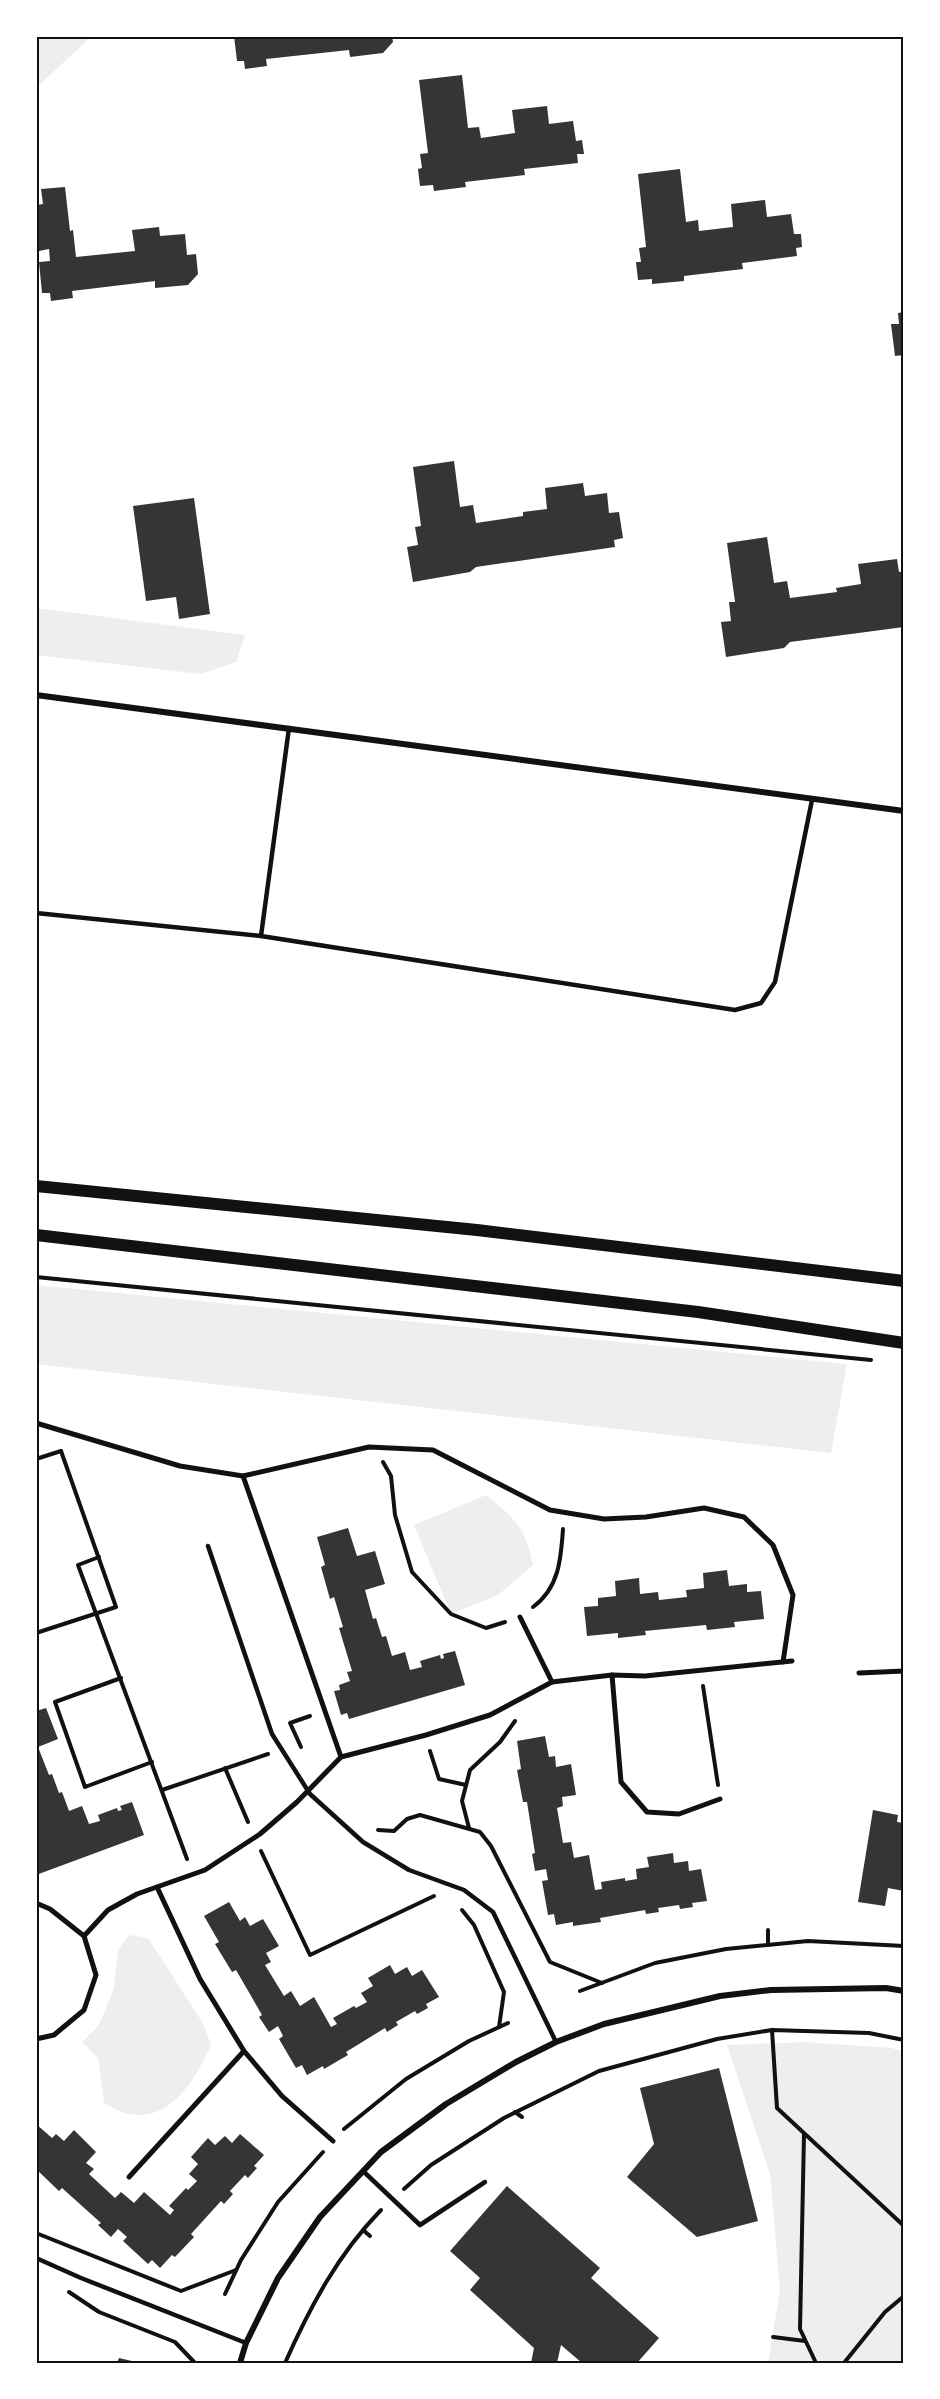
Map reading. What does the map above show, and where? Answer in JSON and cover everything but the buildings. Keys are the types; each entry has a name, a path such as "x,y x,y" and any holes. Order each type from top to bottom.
{"main road":[{"path":"36,1186 477,1230 904,1281"},
{"path":"36,1235 698,1312 904,1343"}],"street":[{"path":"36,695 904,811"},
{"path":"36,1422 180,1466 243,1476 375,1447 433,1450 550,1510 604,1519 646,1517 704,1508 744,1517 773,1545 793,1595 783,1662"},
{"path":"243,1476 341,1756"},
{"path":"520,1617 552,1682"},
{"path":"84,1936 108,1910 137,1894 205,1870 255,1837 308,1791 341,1756 426,1735 490,1715 552,1682 612,1675 645,1676 792,1660"},
{"path":"859,1673 904,1671"},
{"path":"612,1675 621,1782 640,1804 647,1812 679,1814 720,1799"},
{"path":"157,1887 200,1979 244,2051 282,2096 333,2141"},
{"path":"36,1903 50,1909 84,1936 96,1975 84,2010 54,2035 36,2039"},
{"path":"240,2363 246,2343 278,2278 320,2217 381,2152 446,2104 516,2062 556,2042 604,2024 720,1996 782,1990 886,1988 904,1991"},
{"path":"129,2177 244,2051"}],"lane":[{"path":"261,936 289,728"},
{"path":"36,913 261,936 735,1010 761,1003 775,982 812,800"},
{"path":"208,1546 269,1726 308,1791 363,1842 409,1870 464,1890 493,1912 556,2042"},
{"path":"363,2171 420,2225 485,2182"},
{"path":"36,2258 246,2343"}],"path":[{"path":"36,1277 879,1361"},
{"path":"375,1447 391,1476 395,1515 412,1572 451,1614 486,1628 520,1617 544,1599 560,1567 565,1513"},
{"path":"36,1633 116,1607 61,1451"},
{"path":"99,1557 78,1565 193,1875"},
{"path":"701,1670 720,1799"},
{"path":"121,1678 55,1702 85,1787 152,1762"},
{"path":"470,1829 462,1801 470,1770 500,1742 530,1694"},
{"path":"321,1777 307,1761 290,1723 324,1710"},
{"path":"426,1735 439,1779 466,1785"},
{"path":"225,1768 310,1955 434,1896"},
{"path":"372,1827 381,1832 394,1831 407,1819 420,1815 480,1832 491,1846 550,1962 602,1983"},
{"path":"768,1930 768,1945"},
{"path":"580,1991 655,1963 726,1949 808,1941 904,1947"},
{"path":"285,2363 307,2315 342,2255 363,2230 393,2199 432,2165 516,2112 598,2070 717,2039 772,2030 869,2033 904,2040"},
{"path":"772,2030 777,2108 904,2226"},
{"path":"516,2112 522,2117"},
{"path":"804,2133 800,2330 816,2363"},
{"path":"363,2230 370,2236"},
{"path":"36,2233 181,2291 237,2269"},
{"path":"66,2290 99,2312 175,2342 195,2363"},
{"path":"844,2363 885,2312 904,2295"},
{"path":"773,2337 806,2341"}],"shaded area":[{"path":"36,36 92,36 36,88"},
{"path":"36,608 245,635 236,662 201,674 36,655"},
{"path":"36,1285 847,1364 831,1453 36,1364"},
{"path":"486,1495 517,1525 530,1552 533,1565 498,1595 451,1614 414,1525"},
{"path":"129,1935 148,1938 204,2025 211,2045 198,2070 181,2094 158,2111 145,2115 127,2113 104,2103 98,2058 82,2042 99,2025 114,1988 118,1950"},
{"path":"804,2042 891,2048 904,2051 904,2363 768,2363 780,2290 770,2174 727,2045"}]}
